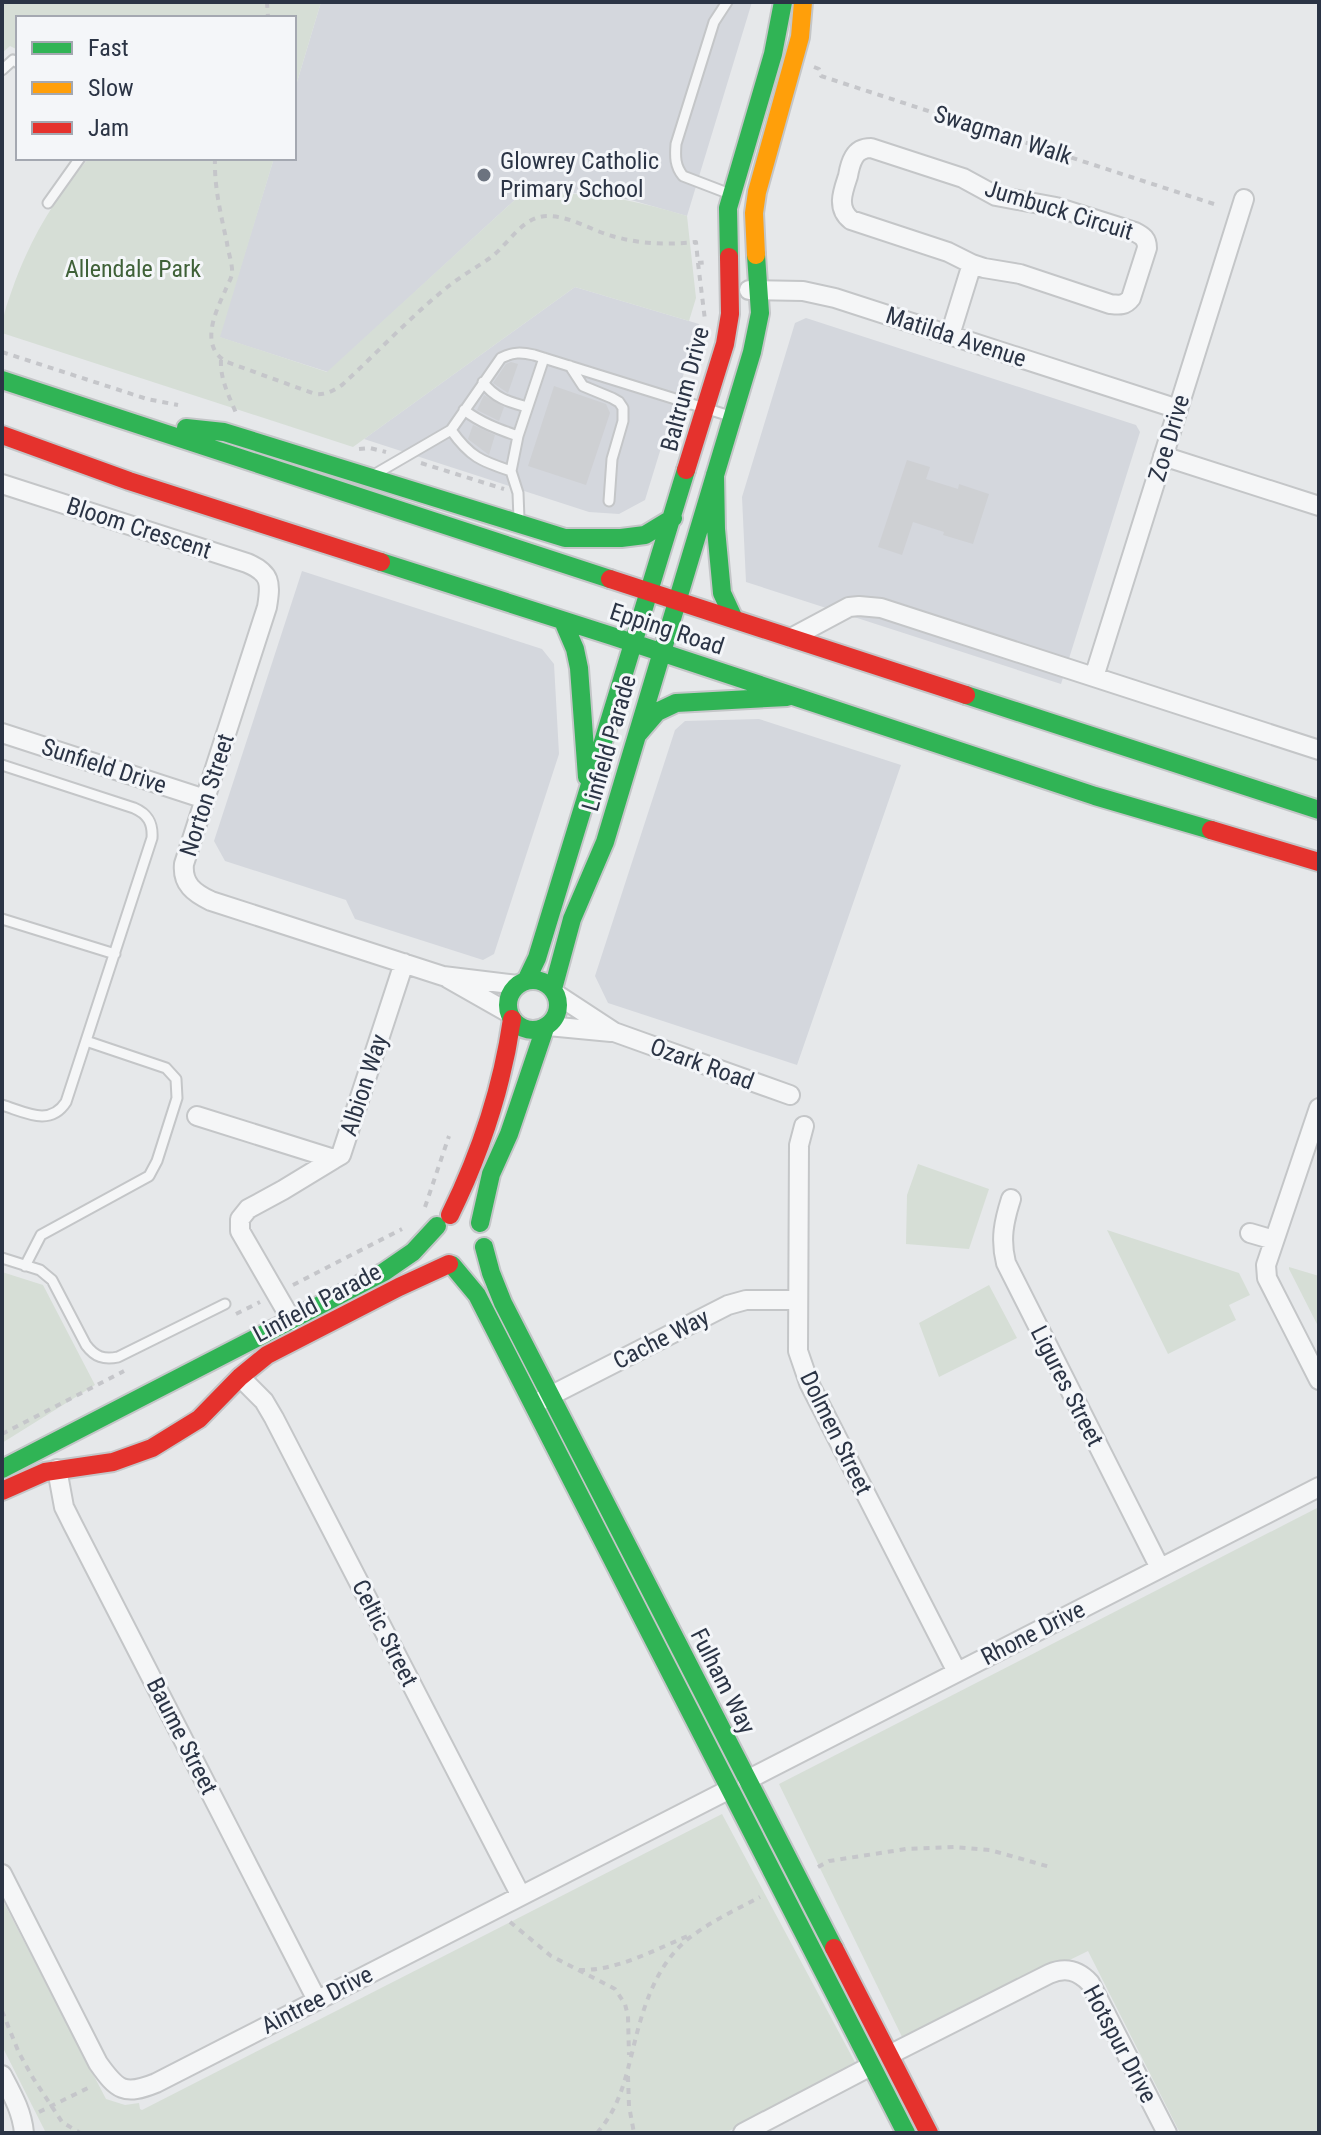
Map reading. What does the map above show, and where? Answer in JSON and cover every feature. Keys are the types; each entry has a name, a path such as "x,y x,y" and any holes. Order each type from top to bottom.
{"street":[{"name":"Baltrum Drive","path":"632,644 725,344 730,314 727,224 731,195 773,54 783,2"},
{"path":"678,600 752,352 760,313 755,224 757,192 800,37 803,2"},
{"name":"Jumbuck Circuit","path":"871,148 963,178 996,196 1056,207 1135,232 1147,242 1131,298 1119,305 1020,274 972,264 948,252 846,216 842,196 856,153 871,148"},
{"name":"Zoe Drive","path":"1094,677 1244,199"},
{"path":"950,335 972,264"},
{"name":"Matilda Avenue","path":"730,291 759,289 816,293 1178,409"},
{"name":"Epping Road","path":"2,380 1319,810"},
{"path":"137,424 224,432 565,538 645,535 673,518"},
{"name":"Epping Road","path":"2,435 144,486 1095,796 1319,862"},
{"path":"1163,456 1319,506"},
{"path":"715,475 722,593 734,619"},
{"name":"Bloom Crescent","path":"2,484 247,563 263,571 269,582"},
{"name":"Norton Street","path":"269,582 267,607 184,864 187,883 211,901 443,976 510,1016"},
{"name":"Linfield Parade","path":"554,992 572,919 605,842 678,600"},
{"path":"791,638 839,611 871,606 1319,750"},
{"path":"563,621 579,668 588,792"},
{"name":"Linfield Parade","path":"522,983 537,958 632,644"},
{"path":"636,737 657,712 676,703 794,697"},
{"name":"Sunfield Drive","path":"2,733 205,799"},
{"name":"Albion Way","path":"197,1116 334,1159 341,1155 404,963"},
{"name":"Norton Street","path":"443,976 522,983"},
{"path":"541,981 614,1032 546,1027 523,1029 510,1016 509,997 522,983 541,981"},
{"path":"480,1223 466,1214 443,1220 433,1234 433,1243 441,1259 451,1264 468,1264 484,1247 480,1223 491,1174 509,1134 546,1027 558,1011 554,992"},
{"name":"Linfield Parade","path":"2,1469 404,1261 443,1220 478,1155 507,1059 510,1016"},
{"name":"Ozark Road","path":"614,1032 790,1095"},
{"path":"1319,1108 1311,1158 1266,1265 1267,1278 1319,1380"},
{"name":"Dolmen Street","path":"804,1126 799,1145 798,1351 809,1383 957,1672"},
{"path":"292,1321 240,1231 240,1219 248,1209 334,1159"},
{"name":"Ligures Street","path":"1011,1199 1002,1235 1006,1263 1160,1568"},
{"path":"1250,1233 1274,1240"},
{"name":"Fulham Way","path":"484,1247 503,1303 929,2133"},
{"name":"Linfield Parade","path":"2,1491 57,1469 113,1462 152,1448 199,1419 256,1362 272,1352 451,1264"},
{"name":"Fulham Way","path":"451,1264 477,1295 906,2133"},
{"name":"Cache Way","path":"533,1405 728,1305 746,1300 797,1300"},
{"name":"Celtic Street","path":"240,1377 264,1401 274,1418 521,1896"},
{"name":"Baume Street","path":"57,1469 64,1507 317,2000"},
{"name":"Rhone Drive","path":"747,1780 1319,1487"},
{"name":"Aintree Drive","path":"108,2077 120,2088 141,2089 730,1789"},
{"path":"2,1874 108,2077"},
{"name":"Hotspur Drive","path":"889,2055 1049,1974 1058,1970 1075,1972 1090,1983 1167,2133"},
{"path":"743,2133 871,2066"},
{"path":"2,2075 18,2105 24,2127"}],"lane":[{"path":"727,2 714,22 675,153 678,170 683,176 731,195"},
{"path":"48,203 79,160"},
{"path":"367,477 451,430 501,358 511,353 521,352 544,358 733,417"},
{"path":"531,553 519,524 518,493 511,471 518,436 544,358"},
{"path":"570,366 583,386 612,398 623,408 623,421 612,459 609,501"},
{"path":"483,382 490,393 527,407"},
{"path":"464,410 492,428 518,436"},
{"path":"451,430 463,448 482,462 511,471"},
{"path":"2,765 134,808 146,814 152,829 152,838 66,1102 59,1111 44,1117 2,1105"},
{"path":"2,919 115,954"},
{"path":"25,1266 41,1235 149,1176 157,1161 177,1098 176,1079 166,1068 86,1041"},
{"path":"2,1258 40,1270 52,1280 91,1353 103,1359 118,1357 225,1304"}],"path":[{"name":"Swagman Walk","path":"794,61 819,69 821,76 1217,205"},
{"path":"215,160 214,181 232,273 216,310 212,343 214,352 227,362 315,394 324,394 342,385 449,286 491,257 535,218 557,216 611,235 651,244 696,242 698,263 728,260"},
{"path":"2,352 147,399 185,406"},
{"path":"403,456 518,493"},
{"path":"423,1210 449,1136"},
{"path":"232,1316 407,1227"},
{"path":"2,1434 134,1366"},
{"path":"500,1907 514,1926 551,1956 608,1984 620,1995 628,2016 628,2089 634,2133"},
{"path":"577,1970 613,1965 694,1934"},
{"path":"2,2011 19,2053 50,2105 62,2122 80,2133"},
{"path":"24,2127 50,2105 108,2077"},
{"path":"62,2122 63,2131"}],"shaded area":[{"name":"Glowrey Catholic Primary School","path":"321,2 752,2 687,216 631,200 600,195 579,193 518,197 328,372 219,337 273,160 296,160 296,85"},
{"path":"575,287 699,324 645,500 619,514 589,512 364,439"},
{"path":"806,318 1136,425 1140,432 1061,684 746,582 742,497 795,323"},
{"path":"302,571 542,649 554,664 559,754 494,954 483,960 355,919 346,900 225,861 214,841"},
{"path":"759,719 901,765 797,1065 608,1003 595,976 675,730 685,721"}],"green space":[{"path":"2,2 321,2 296,85 296,16 16,16 16,49 10,46 2,53"},
{"name":"Allendale Park","path":"87,160 273,160 220,337 327,372 518,197 541,194 604,196 687,216 696,298 689,321 575,287 353,447 2,333 8,300 19,272 35,237 65,188"},
{"path":"918,1164 989,1189 969,1249 906,1244 907,1195"},
{"path":"1107,1230 1239,1273 1250,1295 1229,1305 1236,1320 1168,1354"},
{"path":"1289,1269 1319,1276 1319,1328"},
{"path":"2,1272 43,1285 95,1385 2,1443"},
{"path":"989,1285 1017,1338 939,1377 919,1323"},
{"path":"1319,1507 1319,2133 1180,2133 1088,1951 904,2041 779,1784"},
{"path":"722,1814 857,2066 725,2133 46,2133 2,2046 2,1899 106,2099 125,2105 139,2103 142,2110"}],"building":[{"path":"506,364 518,364 508,393 493,383"},
{"path":"554,386 606,404 610,413 586,485 528,466"},
{"path":"484,395 504,407 499,421 477,410"},
{"path":"473,425 495,435 489,455 468,439"},
{"path":"907,460 930,467 926,479 958,489 959,484 989,494 973,544 913,522 902,555 878,547"}],"traffic: fast":[{"path":"729,257 728,208 773,54 783,2"},
{"path":"553,989 572,919 605,842 752,352 760,313 756,255"},
{"path":"2,380 610,579"},
{"path":"186,428 224,432 565,538 645,535 673,518"},
{"path":"526,981 537,958 686,470"},
{"path":"715,475 722,593 734,619"},
{"path":"381,562 1095,796 1211,830"},
{"path":"563,621 579,668 587,777"},
{"path":"966,695 1319,810"},
{"path":"638,734 657,712 676,703 787,697"},
{"path":"533,980 551,987 558,1005 551,1023 533,1030 515,1023 508,1005 515,987 533,980"},
{"path":"480,1223 491,1174 509,1134 545,1028"},
{"path":"2,1469 384,1272 413,1252 437,1226"},
{"path":"484,1247 503,1303 834,1948"},
{"path":"452,1265 477,1295 906,2133"}],"traffic: slow":[{"path":"756,255 754,213 757,192 800,37 803,2"}],"traffic: jam":[{"path":"686,470 725,344 730,314 729,257"},
{"path":"2,435 129,481 381,562"},
{"path":"610,579 966,695"},
{"path":"1211,830 1319,862"},
{"path":"450,1215 489,1119 512,1019"},
{"path":"2,1491 45,1472 113,1462 152,1448 199,1419 240,1377 267,1355 449,1264"},
{"path":"834,1948 929,2133"}],"place":[{"name":"Glowrey Catholic Primary School","path":"484,175"}]}
